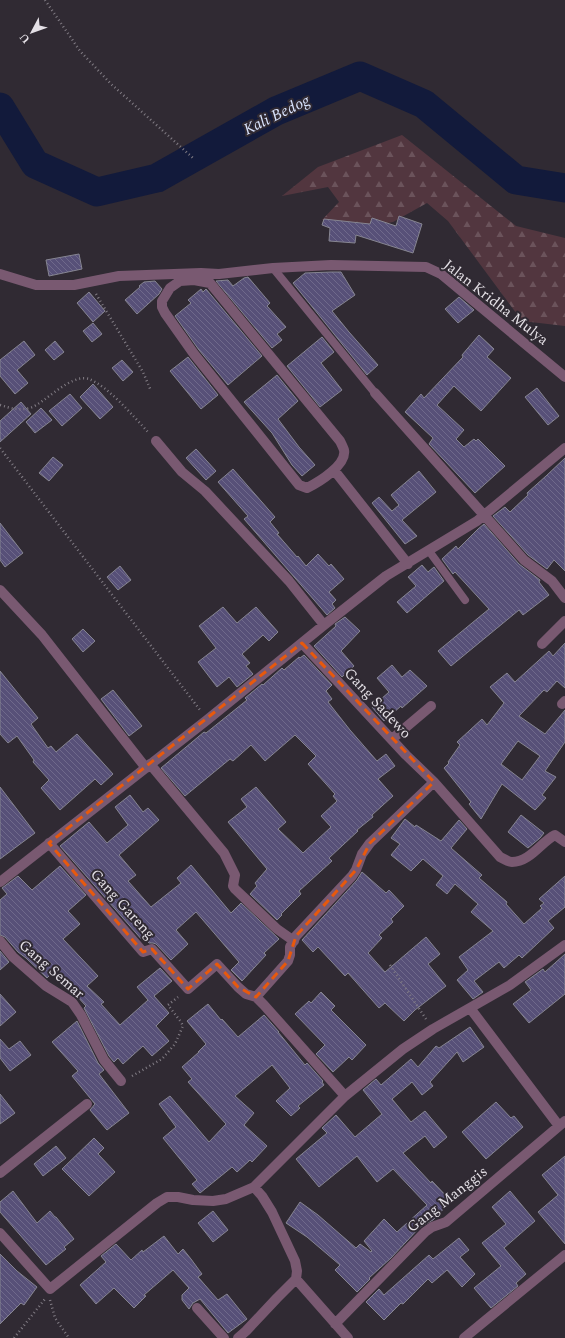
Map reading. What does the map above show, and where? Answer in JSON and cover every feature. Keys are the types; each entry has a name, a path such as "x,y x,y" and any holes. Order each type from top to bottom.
{"street":[{"name":"Jalan Kridha Mulya","path":"273,268 331,265 426,267 441,274 565,376"},
{"path":"0,274 36,285 74,286 119,276 201,273 218,274 273,268"},
{"path":"194,280 210,283 340,441 344,450 342,458 334,470 307,488 299,484 194,354 165,313 162,307 162,301 170,288 180,281 194,280"},
{"path":"375,393 524,560 552,581 565,598"},
{"path":"156,441 182,472 211,497 289,581 324,625"},
{"path":"0,882 208,720 386,576 477,521 565,448"},
{"path":"334,470 408,564"},
{"path":"0,590 42,635 148,766 224,853 235,875 233,886 234,889 277,929 294,940"},
{"path":"542,644 565,621"},
{"name":"Gang Sadewo","path":"302,643 434,782 500,857 511,862 520,860 530,855 555,835 565,842"},
{"path":"392,739 431,706"},
{"path":"256,997 288,961 290,947 303,928 352,876 362,854 370,843 434,782"},
{"name":"Gang Gareng","path":"50,843 143,952 152,949 188,988"},
{"name":"Gang Semar","path":"0,941 13,957 46,986 72,1002 81,1015 104,1060 121,1081"},
{"path":"0,1233 50,1289 157,1203 167,1197 213,1201 226,1199 254,1187 345,1096 403,1049 433,1029 510,985 565,945"},
{"path":"188,988 217,964 246,994 256,997 264,1004 345,1096"},
{"path":"470,1008 562,1123"},
{"path":"0,1173 87,1104"},
{"name":"Gang Manggis","path":"335,1324 425,1232 432,1226 446,1222 562,1123"},
{"path":"238,1338 296,1279 297,1271 272,1212 262,1196 254,1187"},
{"path":"464,1338 565,1255"},
{"path":"296,1279 348,1338"},
{"path":"197,1308 224,1338"}],"lane":[{"path":"273,268 375,393"},
{"path":"429,551 465,600"}],"path":[{"path":"45,0 80,50 111,84 193,158"},
{"path":"89,283 144,372 151,391"},
{"path":"0,406 15,410 31,407 76,379 84,378 103,388 121,403 156,441"},
{"path":"0,448 208,720"},
{"path":"390,965 433,1029"},
{"path":"121,1081 127,1080 162,1059 175,1044 183,1026 168,1005 188,988"},
{"path":"14,1338 48,1295 54,1318 69,1338"}],"highlighted area":[{"path":"302,643 434,782 370,843 356,870 296,936 288,961 256,997 238,987 217,964 188,989 152,949 143,952 49,843"}],"green space":[{"path":"402,135 516,226 565,238 565,326 522,321 448,221 427,203 393,222 365,227 322,220 339,202 328,187 282,196 318,167"}],"building":[{"path":"399,216 422,224 413,253 356,235 355,243 329,241 330,228 322,225 324,219 370,224 372,218 396,226"},
{"path":"79,254 82,269 49,276 46,260"},
{"path":"341,272 355,295 332,311 378,365 367,375 293,283 305,273"},
{"path":"248,277 270,303 267,306 286,327 277,334 282,340 272,348 216,281 228,280 233,286 244,278"},
{"path":"155,281 162,289 159,294 137,314 125,300 144,282"},
{"path":"201,289 203,292 206,289 262,356 228,385 199,350 175,316 191,303 188,300"},
{"path":"89,292 105,311 93,322 77,303"},
{"path":"459,297 474,310 458,323 445,309"},
{"path":"93,323 102,334 92,342 83,331"},
{"path":"479,335 494,349 487,357 511,378 481,411 454,386 437,405 464,430 456,439 464,447 474,439 476,441 478,439 505,466 475,493 429,444 433,438 405,412 421,394 424,398 463,357 462,355"},
{"path":"322,337 334,352 321,363 342,390 320,407 287,366"},
{"path":"24,341 35,355 17,370 28,383 15,394 0,376 0,360"},
{"path":"55,341 64,352 54,360 45,350"},
{"path":"188,357 218,395 201,409 170,371"},
{"path":"122,360 133,372 123,381 112,368"},
{"path":"277,375 298,401 278,419 315,465 302,476 292,465 272,433 244,402"},
{"path":"93,384 113,407 100,419 80,397"},
{"path":"537,388 559,416 548,425 525,397"},
{"path":"70,394 82,408 62,426 49,411"},
{"path":"21,402 31,414 0,442 0,421"},
{"path":"41,408 52,420 35,433 26,422"},
{"path":"196,449 216,471 206,480 186,458"},
{"path":"53,457 63,465 49,481 39,473"},
{"path":"565,458 565,571 554,560 547,569 528,555 493,516 505,507 510,512 528,495 527,493"},
{"path":"233,469 275,517 270,522 279,533 277,534 306,566 318,554 329,566 331,564 344,579 329,592 336,600 332,604 335,608 327,615 244,519 248,516 218,482"},
{"path":"419,471 436,492 402,520 417,536 405,544 372,503 379,497 392,511 399,505 391,495"},
{"path":"0,523 23,553 5,567 0,560"},
{"path":"484,524 519,564 540,580 539,582 549,595 523,615 519,610 451,666 438,651 489,609 455,572 453,574 442,559 456,546 458,549"},
{"path":"422,565 428,572 434,567 444,581 407,613 397,602 416,586 408,577"},
{"path":"120,566 131,580 118,590 107,577"},
{"path":"223,607 237,623 256,607 278,632 269,641 263,635 242,654 250,663 246,666 253,674 237,687 229,677 217,687 198,662 216,648 199,626"},
{"path":"345,617 360,631 341,651 354,666 342,677 314,646 336,626 335,624"},
{"path":"83,629 95,641 83,652 72,639"},
{"path":"565,643 565,688 557,681 547,692 544,690 519,716 545,734 565,710 565,742 545,771 556,777 542,795 546,798 535,810 502,784 481,819 469,804 471,802 444,768 449,763 448,762 460,745 457,742 482,719 487,725 504,703 490,687 507,673 515,682 549,651 553,656","holes":["518,741 540,756 522,780 501,764"]},
{"path":"304,655 332,685 326,691 332,699 328,702 350,730 377,761 386,754 395,766 378,779 393,796 329,858 332,861 299,891 301,894 277,920 250,894 257,886 255,883 267,869 228,822 247,807 241,799 256,787 286,822 278,829 303,853 331,827 321,816 337,801 333,796 335,794 308,764 316,756 295,735 265,761 251,745 233,761 230,759 185,796 161,768 204,732 206,733 247,700 245,698 262,684 263,685 282,668 284,670 299,657 300,658"},
{"path":"392,665 402,677 410,670 427,686 402,708 401,706 384,721 372,707 389,692 377,678"},
{"path":"0,671 38,718 31,724 48,748 51,746 56,752 77,734 113,774 101,785 95,779 60,810 41,788 49,780 33,762 34,760 17,736 8,743 0,734"},
{"path":"113,690 142,726 129,736 101,699"},
{"path":"0,787 35,833 0,859"},
{"path":"130,795 143,812 148,808 159,820 119,855 136,875 128,881 151,907 181,883 177,878 191,865 231,913 241,903 279,939 264,953 266,955 242,981 231,970 239,962 196,912 176,930 188,944 171,960 156,944 149,943 145,939 143,941 60,846 89,822 107,843 128,825 115,807"},
{"path":"521,815 544,833 528,848 508,832"},
{"path":"405,819 415,827 416,825 441,841 459,820 467,829 451,848 482,875 479,878 507,902 506,904 524,924 542,908 540,906 544,903 539,899 565,876 565,907 548,921 554,928 522,958 519,955 504,968 499,962 474,981 483,992 473,999 457,980 468,970 459,957 493,931 471,912 478,904 455,884 447,894 436,885 443,876 423,859 411,871 391,855 400,844 391,838"},
{"path":"60,866 86,895 68,911 80,924 63,939 98,976 87,986 104,1002 101,1004 120,1025 148,1000 137,987 160,968 172,981 154,996 169,1013 156,1026 169,1041 152,1056 143,1046 123,1064 118,1058 114,1062 109,1056 84,1008 86,1006 54,971 47,978 18,952 5,937 0,935 0,900 7,894 2,888 18,876 32,890"},
{"path":"362,872 386,893 389,890 404,906 391,919 393,922 379,935 382,938 368,953 385,972 426,937 440,954 428,964 446,986 415,1010 404,1021 385,1003 379,1008 348,973 345,976 318,947 313,952 302,940 357,880"},
{"path":"0,951 9,962 0,970"},
{"path":"565,954 565,994 529,1023 513,1004 531,990 525,982 543,969 545,972"},
{"path":"321,992 335,1006 331,1010 366,1045 352,1060 349,1057 333,1072 316,1054 325,1045 295,1014 309,1001 311,1003"},
{"path":"0,994 16,1012 0,1026"},
{"path":"208,1004 238,1037 264,1015 305,1065 307,1063 323,1081 322,1082 324,1085 298,1106 300,1108 291,1116 276,1101 290,1088 272,1065 235,1096 254,1113 244,1125 267,1146 252,1162 250,1160 237,1172 232,1167 200,1193 192,1184 197,1180 163,1138 176,1127 159,1104 170,1096 209,1142 226,1124 188,1082 192,1079 182,1067 206,1044 187,1021"},
{"path":"77,1021 98,1063 104,1070 99,1074 129,1113 107,1130 90,1110 95,1104 72,1076 78,1071 52,1042"},
{"path":"470,1027 484,1047 463,1062 457,1052 430,1082 433,1086 422,1095 412,1082 392,1099 411,1122 425,1111 447,1137 434,1148 425,1136 403,1153 431,1183 432,1181 451,1201 433,1220 420,1227 357,1292 335,1270 340,1265 307,1237 286,1223 300,1202 318,1215 356,1248 360,1244 371,1252 372,1251 364,1241 384,1219 397,1232 427,1205 393,1169 377,1182 357,1156 319,1187 296,1159 327,1133 322,1128 336,1115 355,1137 382,1114 363,1090 376,1079 381,1085 411,1059 418,1067 436,1046 439,1048"},
{"path":"0,1039 9,1049 20,1041 31,1055 10,1071 0,1058"},
{"path":"0,1094 15,1113 0,1124"},
{"path":"496,1102 511,1118 514,1116 523,1127 486,1159 462,1132"},
{"path":"94,1138 104,1148 98,1154 115,1172 89,1196 62,1169"},
{"path":"56,1146 66,1158 43,1176 34,1164"},
{"path":"565,1156 565,1244 538,1212 558,1195 542,1175"},
{"path":"13,1191 37,1223 50,1211 74,1239 64,1247 66,1249 46,1265 0,1212 0,1202"},
{"path":"510,1191 535,1221 504,1248 526,1274 516,1283 518,1286 491,1308 474,1288 501,1266 482,1243 506,1224 492,1207"},
{"path":"213,1211 228,1230 213,1242 198,1223"},
{"path":"164,1236 178,1254 183,1249 202,1274 198,1277 218,1300 227,1294 247,1319 228,1333 200,1299 193,1303 189,1309 182,1300 182,1295 189,1288 173,1270 144,1295 146,1296 134,1308 114,1288 96,1304 80,1285 106,1262 101,1256 116,1244 131,1260 142,1250 143,1252"},
{"path":"459,1238 469,1250 460,1257 475,1274 462,1287 447,1270 432,1283 428,1279 403,1304 401,1303 384,1320 366,1302 379,1289 384,1295 429,1255 433,1259"},
{"path":"0,1254 17,1271 37,1287 24,1305 21,1303 0,1324"}],"waterway":[{"name":"Kali Bedog","path":"0,107 35,164 97,192 157,178 276,111 360,76 424,104 516,180 565,188"}]}
